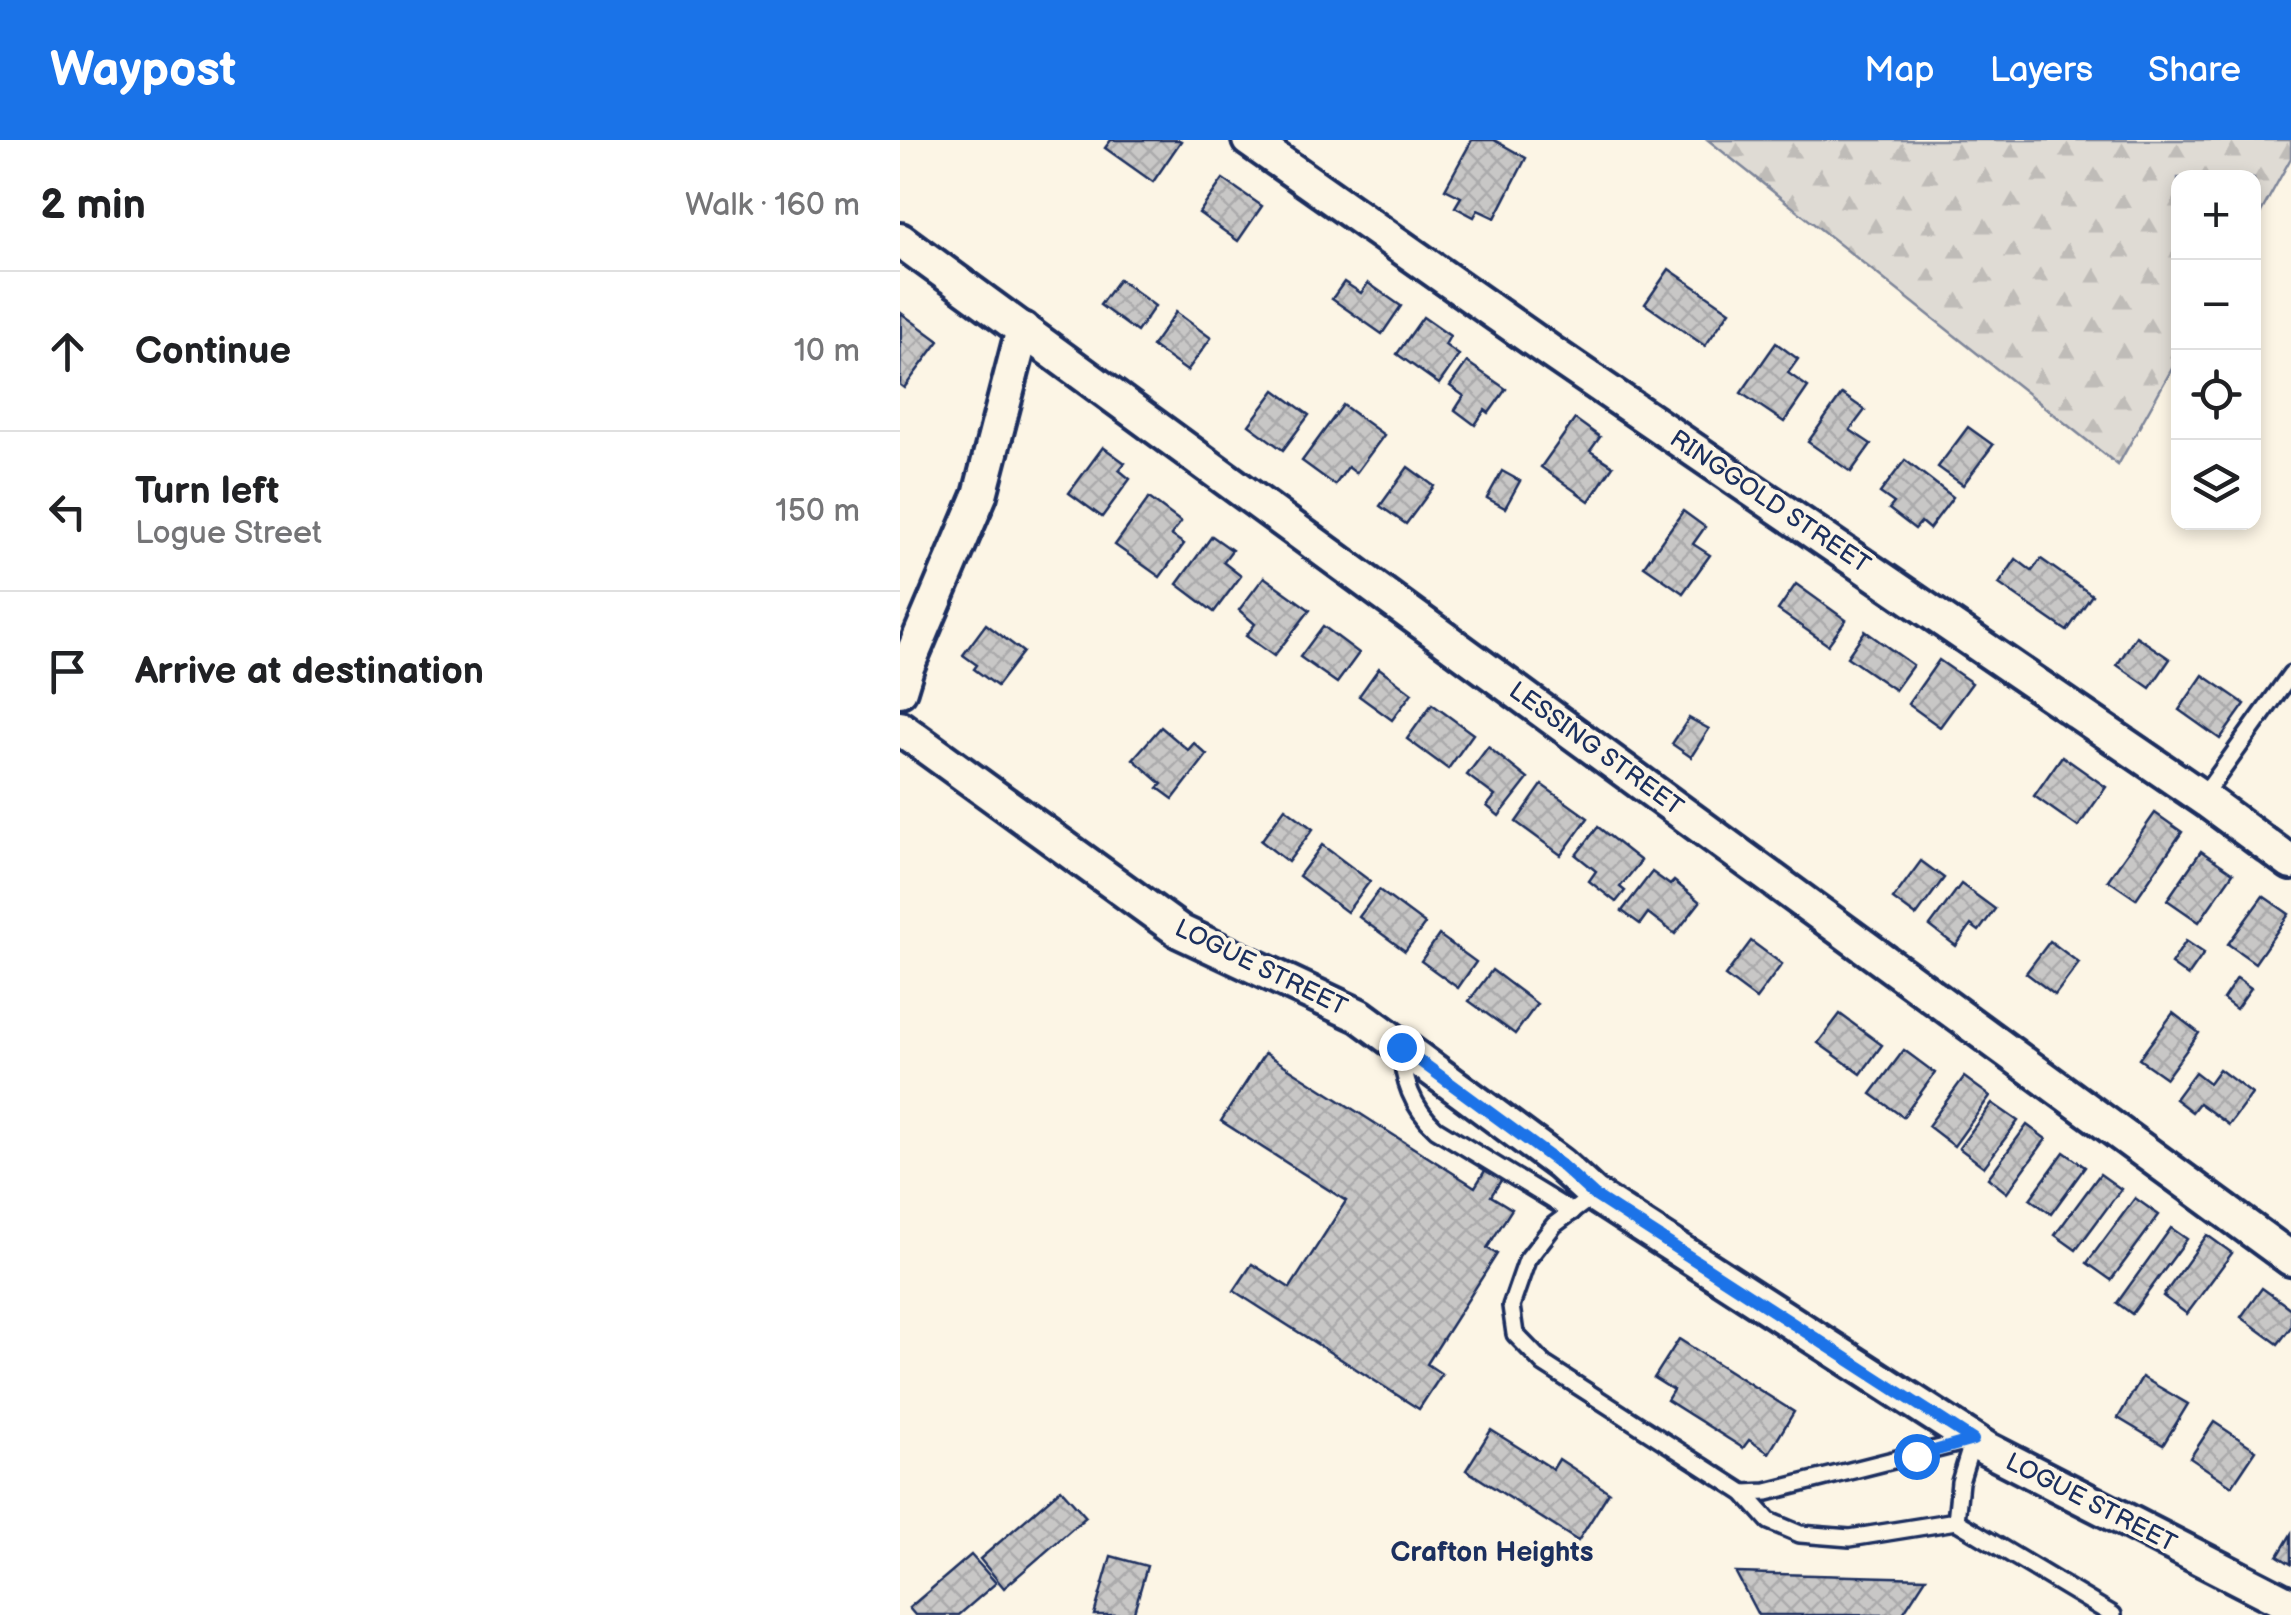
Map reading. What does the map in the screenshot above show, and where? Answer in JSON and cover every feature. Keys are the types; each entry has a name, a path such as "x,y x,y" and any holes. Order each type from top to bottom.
{"street":[{"name":"RINGGOLD STREET","path":"1249,140 2291,863"},
{"name":"LESSING STREET","path":"900,240 2291,1259"},
{"path":"900,690 980,495 1024,329"},
{"name":"LOGUE STREET","path":"900,728 1181,932 1360,1016 1560,1164 1583,1204 1973,1440 2291,1606"}],"lane":[{"path":"2202,798 2291,674"},
{"path":"1401,1047 1407,1088 1421,1115 1436,1129 1583,1204 1554,1225 1527,1260 1511,1306 1515,1334 1544,1364 1744,1493 1769,1521 1800,1534 1850,1538 1956,1521 2113,1615"},
{"path":"1744,1493 1767,1492 1973,1440"},
{"path":"1956,1521 1960,1482 1973,1440"}],"green space":[{"path":"1708,140 2291,140 2291,158 2261,212 2261,170 2171,170 2171,370 2118,465"}],"building":[{"path":"1111,140 1181,141 1153,182 1105,148"},
{"path":"1472,140 1494,140 1526,158 1495,218 1478,210 1474,217 1455,207 1461,197 1445,189"},
{"path":"1223,179 1262,206 1238,241 1199,213"},
{"path":"1669,269 1730,311 1705,346 1645,304"},
{"path":"1119,279 1155,306 1137,332 1100,305"},
{"path":"1344,282 1361,293 1368,283 1401,306 1382,334 1332,299"},
{"path":"1176,312 1211,338 1187,371 1152,346"},
{"path":"901,313 939,341 904,388 900,385"},
{"path":"1423,317 1450,336 1445,345 1459,355 1439,384 1397,354"},
{"path":"1776,343 1798,359 1788,373 1808,387 1784,422 1741,393"},
{"path":"1467,362 1506,389 1475,425 1455,410 1464,396 1450,386"},
{"path":"1275,390 1309,415 1283,450 1249,425"},
{"path":"1842,394 1865,410 1850,430 1871,444 1851,472 1808,442"},
{"path":"1343,405 1384,435 1356,473 1348,467 1335,485 1302,461"},
{"path":"1575,419 1600,437 1590,451 1613,466 1589,501 1541,467"},
{"path":"1968,427 1993,445 1963,485 1938,467"},
{"path":"1103,447 1125,463 1119,470 1130,479 1102,517 1069,493"},
{"path":"1905,460 1953,497 1929,529 1921,522 1915,529 1889,509 1894,503 1880,493"},
{"path":"1408,467 1434,486 1406,524 1380,506"},
{"path":"1502,471 1520,481 1505,508 1487,498"},
{"path":"1149,498 1181,522 1171,535 1184,544 1160,577 1115,545"},
{"path":"1683,511 1705,527 1693,544 1710,555 1683,593 1644,566"},
{"path":"1212,536 1232,550 1223,562 1241,576 1214,612 1177,584"},
{"path":"2016,559 2032,571 2041,559 2092,595 2067,631 1999,584"},
{"path":"1264,577 1310,610 1274,656 1246,636 1255,624 1239,610"},
{"path":"1796,584 1846,620 1828,645 1778,610"},
{"path":"986,624 1023,652 997,686 963,655"},
{"path":"1323,626 1359,653 1337,683 1300,657"},
{"path":"1865,631 1913,665 1895,690 1847,657"},
{"path":"2136,636 2170,659 2150,688 2117,665"},
{"path":"1939,660 1972,683 1940,727 1908,704"},
{"path":"1379,668 1412,693 1392,720 1359,696"},
{"path":"2203,675 2245,704 2220,739 2179,710"},
{"path":"1432,704 1473,734 1448,769 1407,739"},
{"path":"1689,718 1709,729 1691,757 1672,744"},
{"path":"1161,727 1188,750 1194,743 1207,755 1173,799 1133,759"},
{"path":"1488,747 1528,779 1499,816 1487,806 1495,796 1467,775"},
{"path":"2062,756 2106,787 2078,827 2034,796"},
{"path":"1542,785 1588,818 1561,855 1516,822"},
{"path":"1285,808 1313,829 1288,862 1261,841"},
{"path":"2155,813 2182,832 2136,899 2108,880"},
{"path":"1598,827 1641,861 1620,887 1625,891 1616,902 1589,881 1596,871 1576,855"},
{"path":"1322,845 1370,881 1347,912 1299,876"},
{"path":"2201,851 2233,873 2199,922 2167,900"},
{"path":"1921,861 1944,878 1916,916 1893,899"},
{"path":"1652,872 1670,885 1674,881 1700,902 1675,934 1648,913 1640,924 1622,911"},
{"path":"1961,884 1995,909 1979,931 1971,925 1956,946 1930,926"},
{"path":"1379,890 1425,924 1405,951 1359,917"},
{"path":"2263,896 2289,914 2255,963 2228,944"},
{"path":"1439,935 1476,962 1458,988 1421,961"},
{"path":"1751,941 1782,964 1756,999 1725,976"},
{"path":"2050,941 2079,963 2055,995 2026,973"},
{"path":"2186,941 2204,953 2188,976 2171,964"},
{"path":"1492,970 1537,1004 1515,1034 1469,1001"},
{"path":"2237,978 2251,988 2236,1009 2223,999"},
{"path":"2173,1013 2199,1033 2166,1078 2139,1059"},
{"path":"1840,1014 1882,1045 1861,1074 1818,1043"},
{"path":"1904,1050 1935,1073 1903,1117 1871,1094"},
{"path":"1265,1053 1475,1187 1486,1169 1502,1179 1491,1196 1512,1209 1487,1248 1497,1254 1427,1364 1442,1374 1419,1409 1234,1291 1252,1264 1290,1288 1346,1201 1221,1121"},
{"path":"2219,1069 2252,1094 2229,1125 2199,1103 2192,1112 2175,1099 2195,1072 2209,1083"},
{"path":"1964,1077 1990,1096 1954,1146 1928,1126"},
{"path":"1992,1103 2018,1121 1984,1167 1959,1148"},
{"path":"2027,1125 2046,1139 2007,1193 1988,1178"},
{"path":"2064,1152 2085,1167 2051,1214 2030,1199"},
{"path":"2100,1174 2121,1189 2076,1250 2055,1235"},
{"path":"2135,1198 2159,1215 2111,1280 2087,1263"},
{"path":"2171,1228 2187,1239 2132,1314 2117,1303"},
{"path":"2207,1235 2232,1253 2187,1314 2163,1296"},
{"path":"2262,1288 2291,1309 2291,1327 2278,1344 2241,1317"},
{"path":"1679,1339 1794,1412 1769,1453 1749,1440 1743,1448 1667,1400 1673,1390 1654,1378"},
{"path":"2142,1377 2188,1404 2163,1445 2118,1418"},
{"path":"2214,1422 2256,1450 2232,1486 2190,1458"},
{"path":"1491,1430 1553,1469 1559,1459 1609,1492 1578,1541 1466,1470"},
{"path":"1061,1489 1086,1517 1004,1588 980,1559"},
{"path":"2291,1534 2291,1564 2278,1556"},
{"path":"971,1555 996,1583 959,1615 915,1615 909,1608"},
{"path":"1111,1556 1147,1566 1133,1615 1094,1615"},
{"path":"1736,1573 1926,1578 1902,1615 1758,1615"}],"district":[{"name":"Crafton Heights","path":"1492,1552"}],"route":[{"path":"1401,1047 1560,1164 1594,1195 1973,1440 1916,1456"}]}
